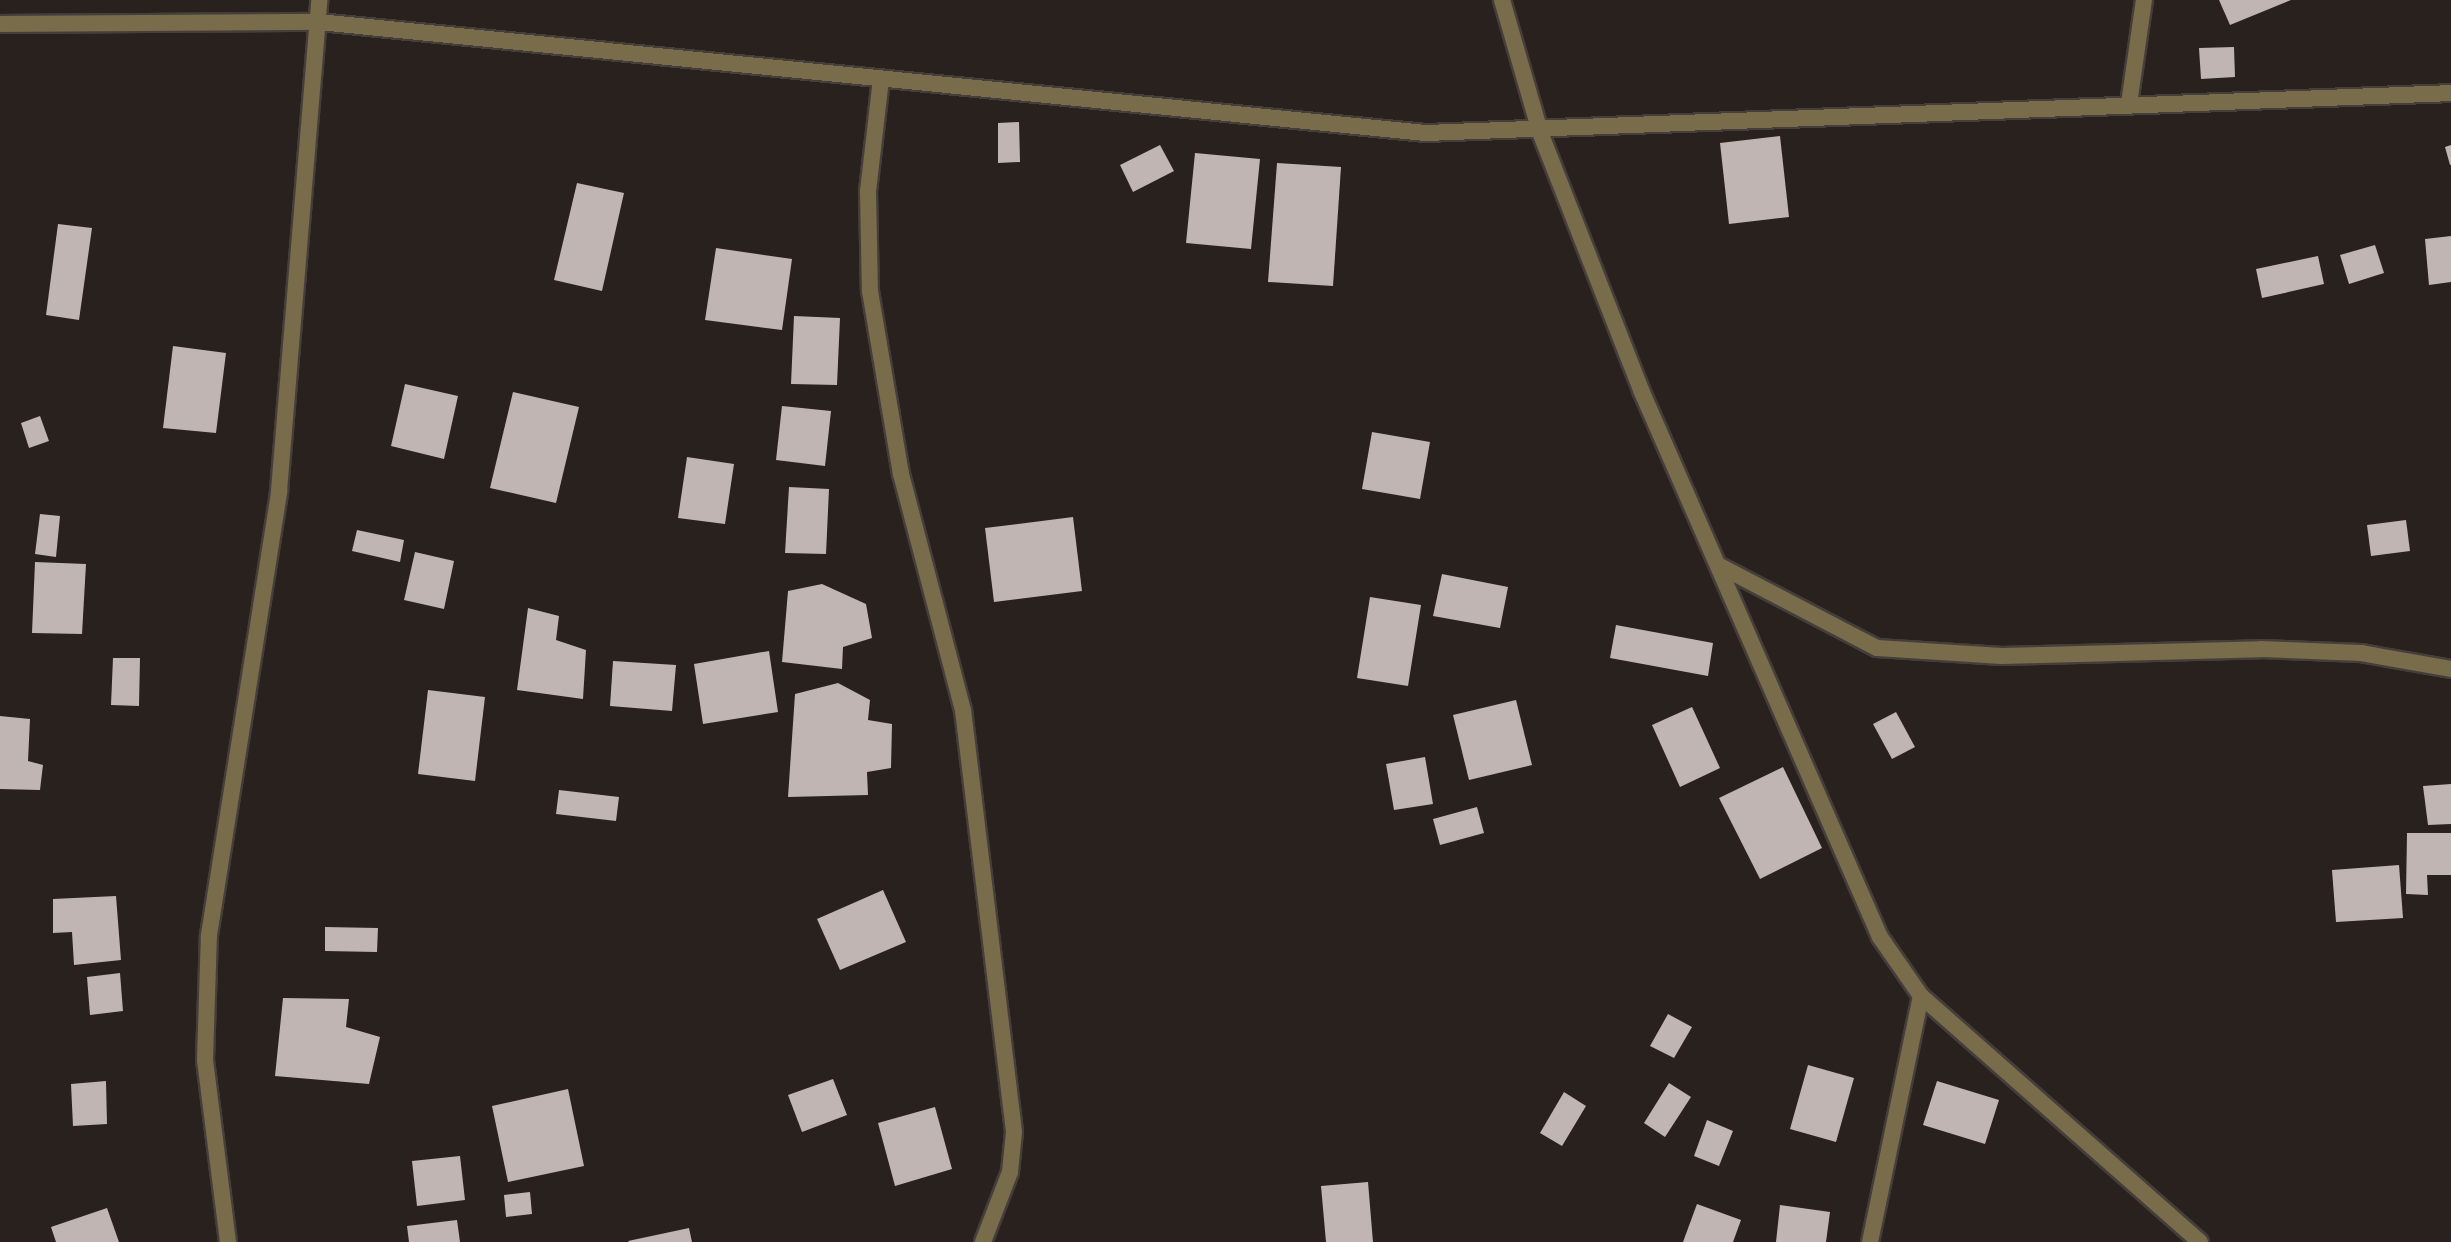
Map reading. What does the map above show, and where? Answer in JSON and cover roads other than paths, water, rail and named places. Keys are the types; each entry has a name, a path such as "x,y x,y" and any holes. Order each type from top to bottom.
{"street":[{"path":"228,1242 205,1060 209,935 279,491 319,0"},
{"path":"1502,0 1540,132 1718,565 1880,937 1921,996 2200,1242"},
{"path":"2129,104 2144,0"},
{"path":"0,24 319,22 1426,133 1540,132 2129,104 2451,93"},
{"path":"881,79 868,191 870,291 901,474 963,710 1014,1132 1010,1172 983,1242"},
{"path":"1718,565 1877,648 2002,656 2261,649 2361,653 2451,669"},
{"path":"1870,1242 1921,996"}]}
